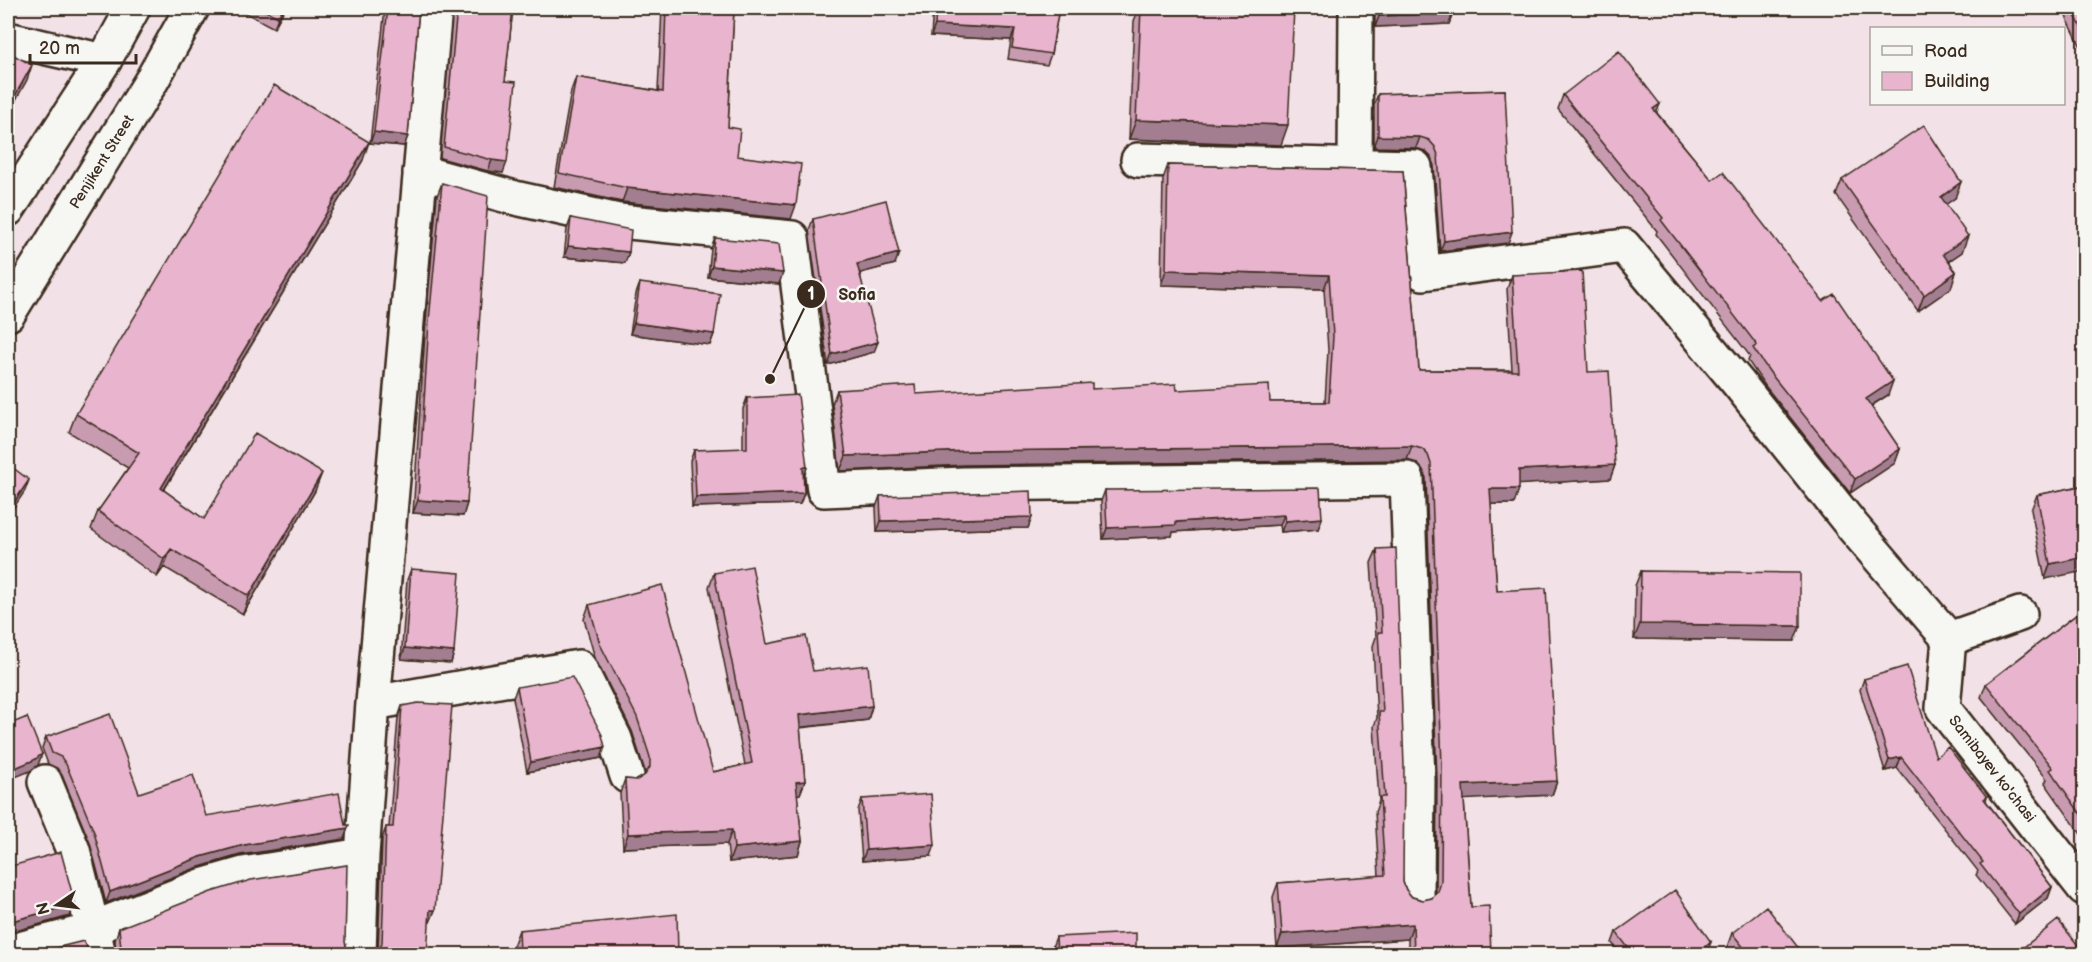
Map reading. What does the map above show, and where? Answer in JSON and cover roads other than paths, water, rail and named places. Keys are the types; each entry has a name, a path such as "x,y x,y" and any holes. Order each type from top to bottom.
{"street":[{"path":"8,209 104,62 133,8"},
{"name":"Penjikent Street","path":"8,314 152,80 192,8"},
{"path":"359,954 362,855 373,703 435,8"},
{"path":"1355,165 1356,8"},
{"path":"8,39 104,62"},
{"path":"1138,160 1415,166 1423,273 1624,246 1739,384 1852,527 1949,639 2020,614"},
{"path":"420,172 515,198 619,221 792,238 824,490 964,484 1407,478 1418,780 1416,896"},
{"name":"Samibayev ko'chasi","path":"1949,639 1943,708 2085,888"},
{"path":"373,703 579,667 615,739 627,776"},
{"path":"45,782 73,850 96,942"},
{"path":"8,952 96,942 201,886 243,874 362,855"}],"place":[{"name":"Sofia","path":"770,379"}]}
